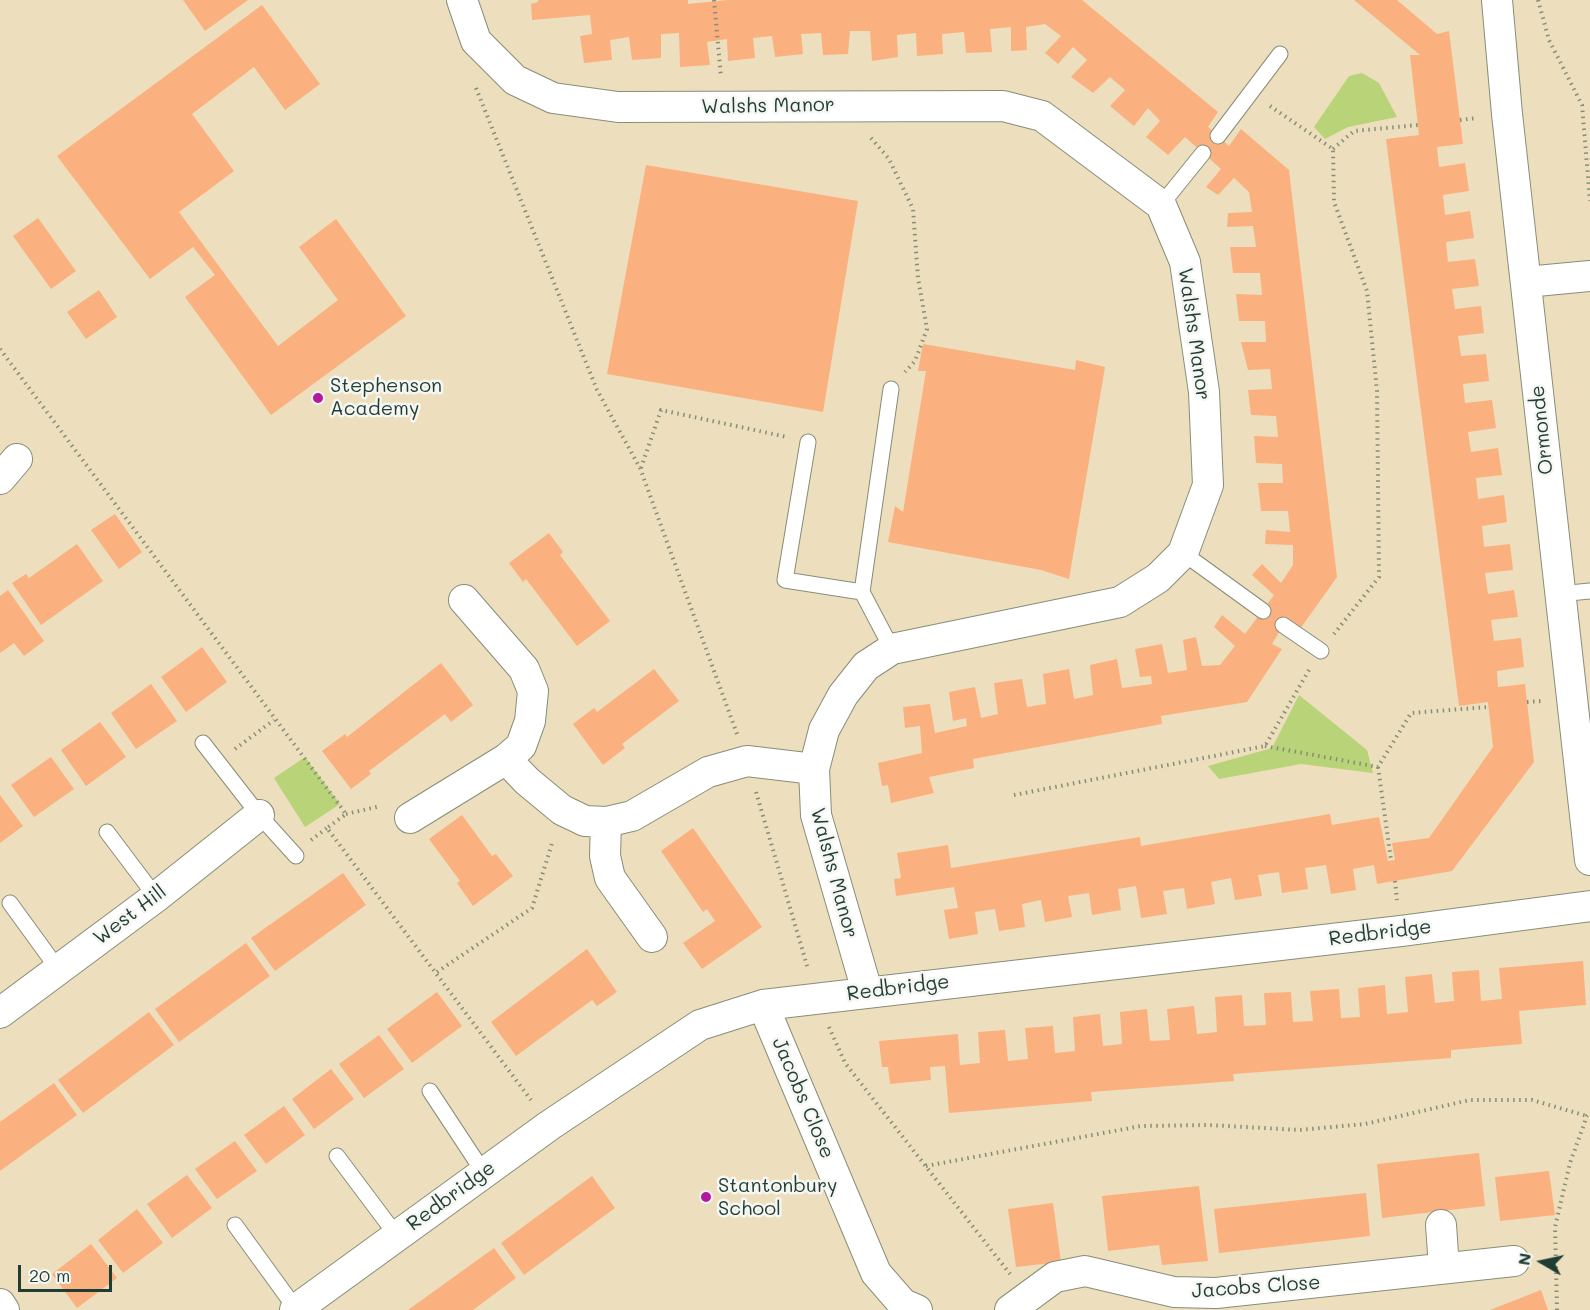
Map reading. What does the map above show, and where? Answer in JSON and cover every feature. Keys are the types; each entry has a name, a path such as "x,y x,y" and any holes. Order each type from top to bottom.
{"street":[{"name":"Walshs Manor","path":"462,0 476,41 515,80 553,98 618,107 1003,106 1042,116 1161,205 1185,262 1204,392 1208,484 1183,553 1158,578 1120,602 892,649 866,666 843,695 824,730 813,769 816,815 867,991"},
{"name":"Ormonde","path":"1497,0 1507,114 1590,860"},
{"path":"1526,282 1590,276"},
{"path":"410,818 506,759 521,746 530,721 533,691 524,669 464,600"},
{"path":"506,759 526,781 562,810 585,821 606,822 632,816 708,772 747,761 813,769"},
{"name":"West Hill","path":"0,1013 156,897 259,815"},
{"path":"606,822 605,856 610,878 652,937"},
{"name":"Redbridge","path":"295,1310 550,1125 700,1025 763,1005 867,991 1401,931 1590,906"},
{"name":"Jacobs Close","path":"763,1005 876,1273 903,1304 917,1310"},
{"path":"1441,1225 1444,1268"},
{"name":"Jacobs Close","path":"1019,1304 1055,1277 1084,1271 1174,1292 1216,1293 1275,1299 1444,1268 1514,1261"},
{"path":"0,1304 4,1310"}],"lane":[{"path":"1218,136 1280,54"},
{"path":"1161,205 1203,153"},
{"path":"891,389 862,592 892,649"},
{"path":"808,442 784,579 862,592"},
{"path":"1183,553 1263,611"},
{"path":"1559,594 1590,591"},
{"path":"1283,625 1321,651"},
{"path":"203,743 259,815 296,856"},
{"path":"107,832 156,897"},
{"path":"10,903 58,969"},
{"path":"430,1091 484,1173"},
{"path":"337,1156 397,1236"},
{"path":"236,1225 295,1310"}],"path":[{"path":"714,0 723,107"},
{"path":"1538,0 1549,40 1582,105 1590,201"},
{"path":"476,87 597,390 640,468 747,761 817,997 845,1064 926,1166 1019,1304"},
{"path":"1250,93 1333,149"},
{"path":"843,106 889,159 913,209 918,278 927,329 915,362 891,389"},
{"path":"1333,149 1354,131 1418,125"},
{"path":"1265,746 1321,651 1379,577 1377,391 1367,291 1334,202 1333,149"},
{"path":"0,349 346,814 327,828 550,1125"},
{"path":"640,468 662,410 808,442"},
{"path":"1391,860 1378,767 1411,713 1488,707"},
{"path":"218,762 274,720"},
{"path":"1014,795 1265,746 1378,767"},
{"path":"437,972 532,908 562,810"},
{"path":"926,1166 1140,1126 1208,1125 1299,1130 1365,1124 1470,1100 1533,1100 1588,1115 1570,1163 1556,1227 1557,1310"}],"green space":[{"path":"1362,73 1379,83 1397,117 1348,127 1325,139 1314,127 1349,76"},
{"path":"1299,695 1367,750 1373,773 1301,764 1219,779 1208,766 1272,748"},
{"path":"305,757 340,804 305,827 274,778"}],"building":[{"path":"183,0 248,0 205,31"},
{"path":"538,0 688,0 688,4 728,0 1082,0 1218,112 1208,127 1229,146 1241,129 1289,170 1337,577 1300,629 1287,619 1272,644 1282,649 1247,702 1161,716 1162,724 973,759 974,768 929,777 934,793 891,803 888,785 882,786 878,763 922,753 920,726 905,728 903,707 930,704 935,733 967,726 966,718 953,721 949,692 975,687 981,718 998,714 994,683 1022,679 1027,707 1046,704 1043,674 1069,669 1074,699 1093,695 1090,665 1117,659 1122,688 1152,684 1151,676 1140,677 1135,649 1162,644 1168,673 1187,670 1183,640 1196,637 1202,666 1220,665 1235,646 1214,627 1222,615 1245,634 1274,595 1252,575 1262,564 1281,583 1293,565 1293,545 1265,544 1266,530 1290,532 1288,511 1261,511 1258,483 1283,483 1282,464 1256,463 1254,436 1278,437 1276,416 1251,415 1248,390 1272,389 1270,369 1248,370 1241,342 1266,342 1265,321 1239,321 1236,294 1262,295 1260,273 1233,273 1230,247 1256,247 1253,226 1227,227 1228,213 1252,212 1249,192 1234,178 1218,195 1206,187 1221,169 1185,137 1168,155 1146,137 1160,121 1148,108 1134,126 1110,106 1125,90 1110,77 1093,93 1071,77 1087,60 1073,47 1058,64 1045,53 1061,36 1045,24 1026,27 1027,50 1011,51 1011,27 990,29 992,52 966,53 964,32 942,34 943,54 917,56 916,33 897,35 898,57 872,61 870,31 850,31 848,54 823,55 821,33 801,34 803,54 775,57 772,36 753,38 755,58 728,61 727,39 707,42 710,65 680,67 679,33 661,34 661,58 632,60 629,37 610,40 612,60 584,63 580,36 592,34 590,15 532,20 531,4"},
{"path":"1354,0 1397,0 1437,34 1449,31 1463,144 1437,147 1439,167 1465,163 1469,191 1443,195 1445,215 1470,211 1474,238 1446,242 1448,262 1475,259 1479,286 1452,289 1455,309 1481,306 1484,333 1458,336 1461,356 1486,354 1489,381 1463,384 1465,403 1492,400 1496,428 1468,432 1471,452 1498,448 1502,475 1476,478 1478,499 1504,495 1507,522 1482,526 1484,547 1510,544 1513,570 1485,573 1488,594 1514,590 1518,617 1491,620 1494,641 1521,638 1524,667 1497,671 1498,687 1525,684 1534,762 1452,871 1377,884 1374,865 1353,869 1356,890 1331,894 1326,865 1305,868 1308,889 1282,893 1279,872 1258,875 1262,896 1235,900 1231,878 1211,882 1215,904 1187,909 1184,888 1163,891 1167,914 1141,918 1136,886 1118,889 1121,910 1092,915 1089,893 1068,896 1072,917 1045,922 1041,900 1022,904 1025,927 999,931 995,909 975,912 978,934 949,939 944,910 958,908 954,887 896,896 894,879 901,878 897,853 948,845 951,868 1140,837 1141,846 1330,814 1332,825 1379,817 1388,861 1395,860 1392,843 1429,838 1493,747 1488,702 1459,706 1386,139 1419,135 1410,55 1420,55"},
{"path":"262,5 320,84 285,110 254,67 192,114 234,171 179,212 278,346 338,300 299,247 336,219 406,316 271,415 185,297 215,275 193,247 150,279 57,156"},
{"path":"646,165 858,201 823,412 607,374"},
{"path":"38,218 76,271 51,289 13,236"},
{"path":"99,290 117,317 86,339 67,312"},
{"path":"923,344 1075,370 1076,360 1105,367 1069,579 1041,570 888,542 895,506 903,512 926,371 918,371"},
{"path":"115,514 142,552 119,569 91,530"},
{"path":"549,533 563,552 560,555 610,621 577,646 526,579 523,582 509,563"},
{"path":"77,544 103,581 41,625 12,583 26,574 29,578"},
{"path":"8,590 44,641 24,656 14,643 0,653 0,596"},
{"path":"202,647 227,682 186,712 161,677"},
{"path":"441,663 473,705 451,722 445,714 369,771 371,774 351,789 322,751 345,734 347,737"},
{"path":"654,669 679,701 622,744 625,748 603,765 573,724 594,708 597,712"},
{"path":"151,684 177,721 136,749 111,713"},
{"path":"100,722 126,757 86,786 61,750"},
{"path":"51,757 74,789 34,817 11,785"},
{"path":"0,795 23,826 0,843"},
{"path":"462,815 492,856 496,854 513,876 473,906 457,883 460,881 429,839"},
{"path":"693,828 762,927 702,969 683,943 715,921 707,909 703,912 661,851"},
{"path":"343,873 366,905 275,971 251,938"},
{"path":"246,943 270,976 179,1042 155,1009"},
{"path":"587,949 617,992 597,1006 592,1000 516,1056 491,1022"},
{"path":"1583,961 1586,1005 1519,1011 1522,1044 1451,1050 1451,1058 1233,1074 1234,1081 1091,1092 1092,1101 949,1113 945,1066 930,1067 931,1080 890,1084 888,1067 882,1067 879,1041 958,1034 960,1065 980,1063 978,1032 1005,1030 1008,1061 1028,1059 1025,1028 1053,1026 1055,1053 1075,1051 1073,1017 1100,1014 1103,1046 1122,1044 1120,1012 1147,1009 1150,1041 1170,1040 1167,1009 1194,1006 1197,1034 1217,1032 1215,997 1242,995 1244,1026 1266,1025 1264,993 1291,992 1293,1022 1313,1021 1310,991 1339,989 1341,1018 1360,1017 1358,988 1385,985 1387,1014 1408,1012 1405,977 1432,974 1435,1003 1454,1001 1452,972 1479,970 1481,1001 1502,999 1499,968"},
{"path":"437,992 462,1026 412,1063 387,1029"},
{"path":"149,1012 174,1045 83,1113 58,1080"},
{"path":"379,1035 404,1069 364,1098 339,1064"},
{"path":"331,1069 354,1099 314,1129 292,1099"},
{"path":"54,1083 77,1115 0,1171 0,1122"},
{"path":"284,1106 305,1135 266,1164 244,1135"},
{"path":"235,1141 257,1171 217,1199 195,1169"},
{"path":"1479,1153 1485,1206 1382,1218 1377,1164"},
{"path":"1549,1171 1555,1215 1500,1221 1495,1177"},
{"path":"187,1175 212,1208 172,1238 147,1204"},
{"path":"592,1176 615,1208 524,1275 501,1243"},
{"path":"1199,1186 1208,1261 1162,1265 1159,1245 1108,1251 1102,1196"},
{"path":"1366,1193 1370,1236 1219,1253 1214,1209"},
{"path":"1053,1203 1061,1262 1016,1267 1008,1209"},
{"path":"137,1209 163,1243 123,1273 98,1240"},
{"path":"91,1244 117,1278 77,1308 52,1274"},
{"path":"494,1248 516,1278 473,1310 408,1310"},
{"path":"1541,1290 1548,1310 1490,1310"}],"place":[{"name":"Stephenson Academy","path":"318,398"},
{"name":"Stantonbury School","path":"706,1197"}]}
